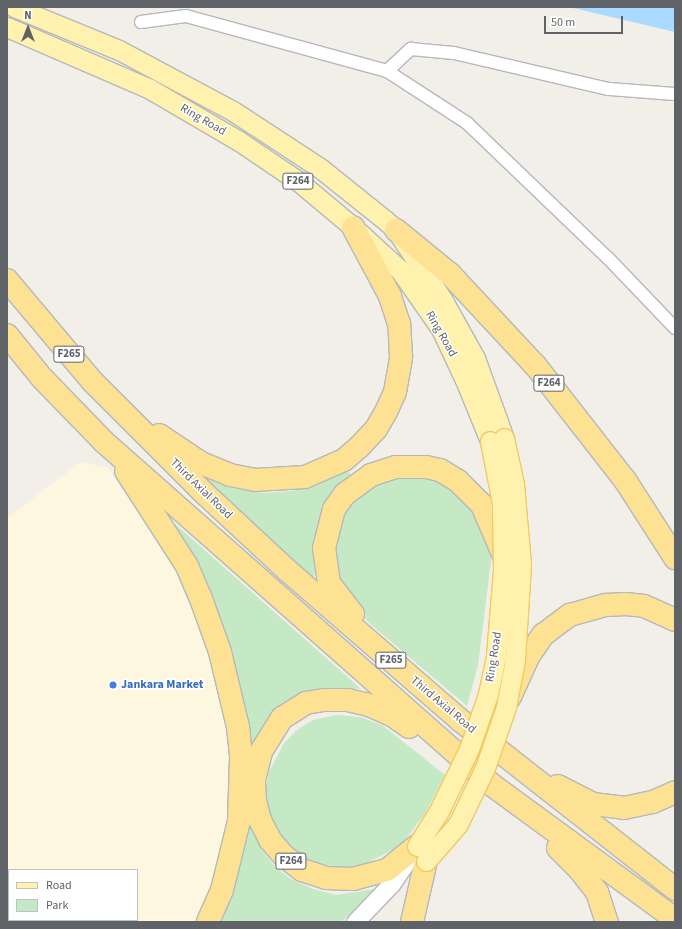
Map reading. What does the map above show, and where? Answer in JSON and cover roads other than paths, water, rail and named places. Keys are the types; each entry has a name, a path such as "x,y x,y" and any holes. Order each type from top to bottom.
{"highway":[{"path":"136,423 168,440 201,463 230,475 255,480 305,477 344,460 360,446 376,428 386,412 395,392 401,357 399,324 390,296 353,226"},
{"name":"F264","path":"396,230 450,274 535,365 625,480 675,558"},
{"name":"F265","path":"7,280 92,381 136,423"},
{"name":"F265","path":"7,335 42,378 105,443 492,785"},
{"name":"Third Axial Road","path":"136,423 203,492 288,571 461,721 668,885"},
{"path":"105,443 152,508 186,566 220,652 238,727 241,757 239,821 222,890 208,922"},
{"path":"503,554 493,527 473,494 458,480 440,470 426,466 396,466 371,475 358,483 345,494 334,509 325,541 324,560 329,583 345,606 461,721 566,791 593,804 624,808 653,802 675,792"},
{"path":"506,707 528,657 543,635 570,615 606,605 626,604 644,606 675,620"},
{"name":"F264","path":"422,854 387,870 353,879 326,878 296,865 270,840 260,820 255,800 256,770 261,752 269,736 282,718 306,703 324,700 348,700 369,705 392,715 492,785 644,898 675,919"},
{"path":"492,785 580,869 597,892 607,922"},
{"path":"412,922 422,854"}],"main road":[{"name":"Ring Road","path":"14,7 120,50 234,111 320,168 396,230 442,299 475,358 497,440 514,484 522,564 515,660 506,707 485,768 458,824 422,854"},
{"name":"Ring Road","path":"7,27 150,89 239,141 298,181 353,226 400,270 441,329 497,440 502,503 503,554 501,614 488,694 469,749 438,813 422,854"},
{"path":"355,922 422,854"},
{"path":"368,922 422,854"}],"street":[{"path":"141,22 186,16 387,71 467,123 608,258 675,328"},
{"path":"387,71 411,49 454,52 609,89 675,94"}],"water":[{"path":"569,7 675,7 675,32"}],"place":[{"name":"Jankara Market","path":"113,685"}]}
